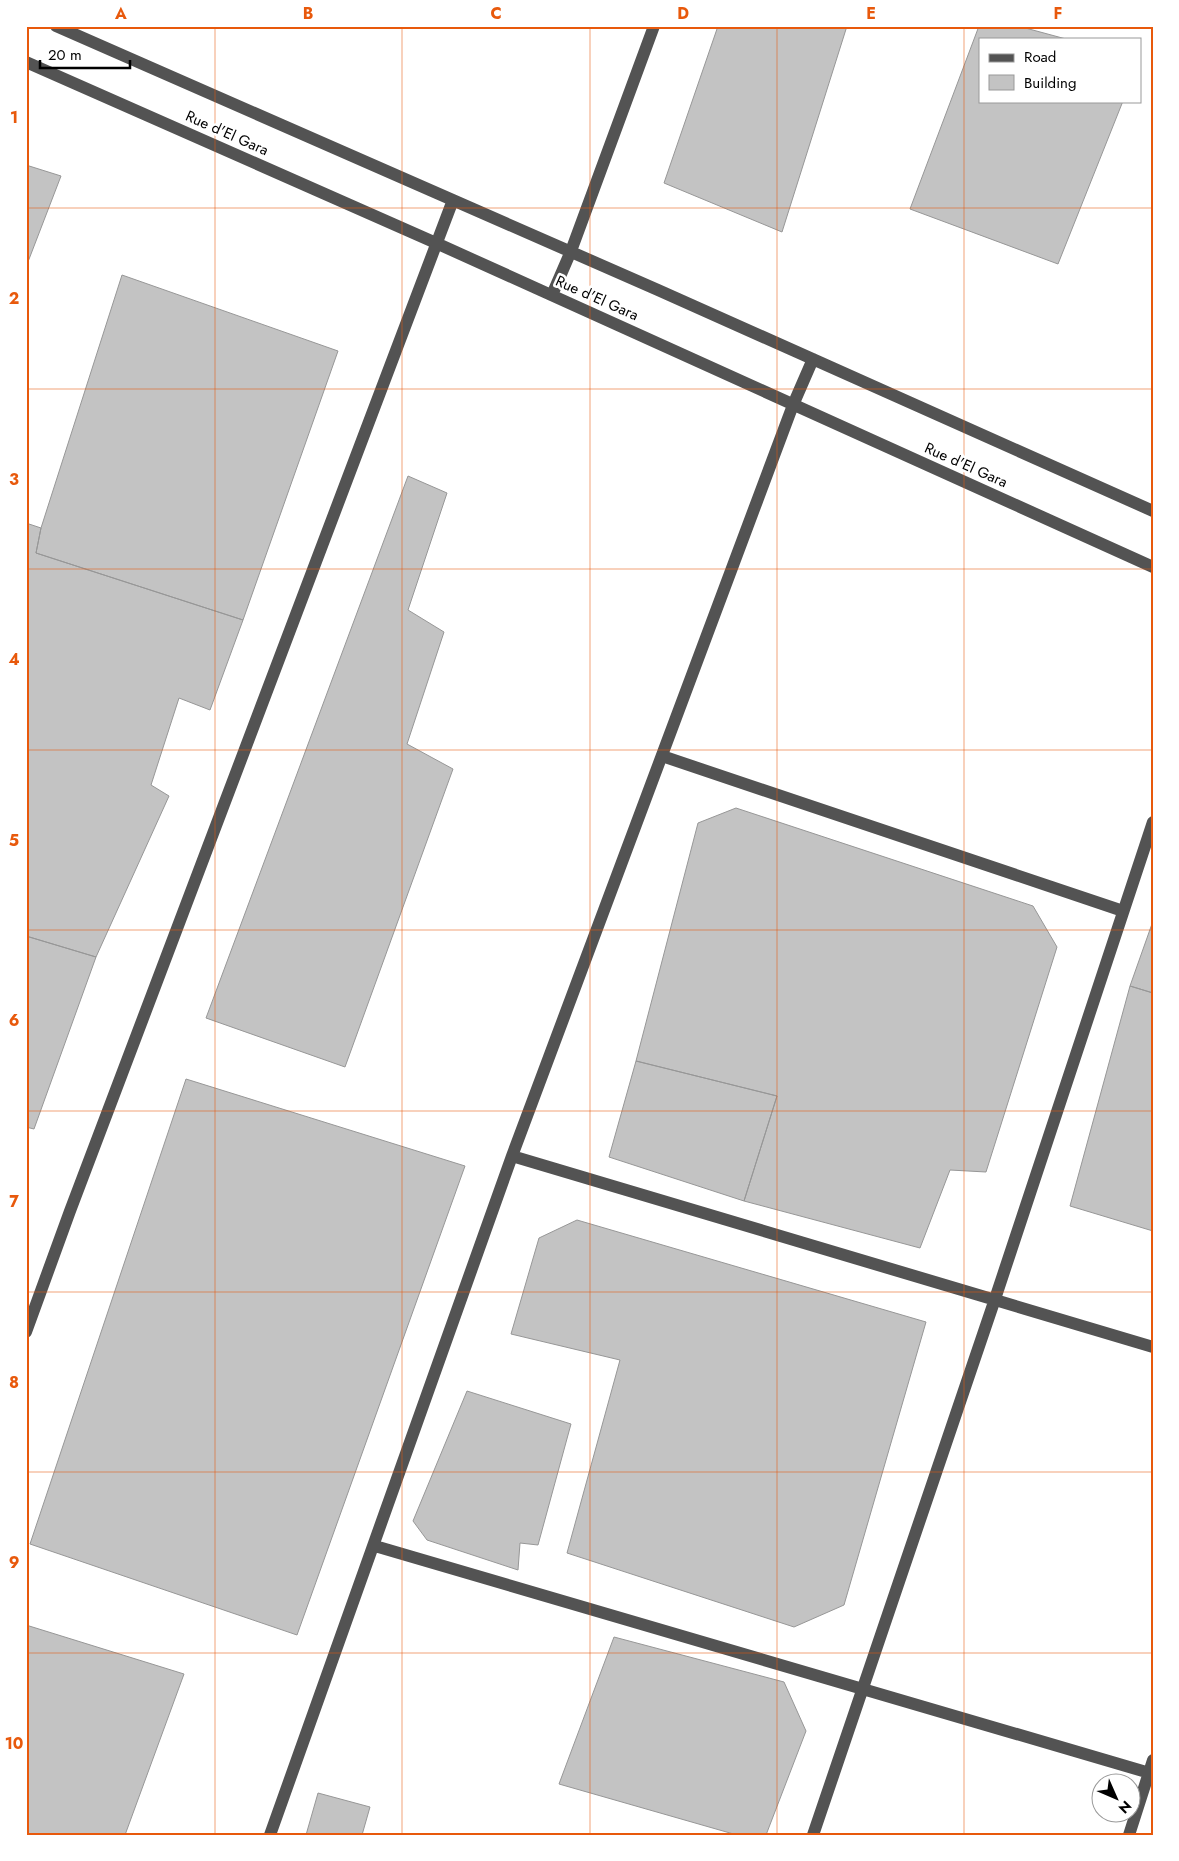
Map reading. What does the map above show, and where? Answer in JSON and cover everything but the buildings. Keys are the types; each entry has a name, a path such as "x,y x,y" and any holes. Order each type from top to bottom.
{"street":[{"name":"Rue d'El Gara","path":"56,26 571,252 1153,511"},
{"path":"552,295 571,252 654,26"},
{"name":"Rue d'El Gara","path":"26,62 436,243 1153,567"},
{"path":"26,1332 80,1184 453,200"},
{"path":"270,1835 375,1546 512,1156 793,405 813,359"},
{"path":"662,756 1123,911"},
{"path":"813,1835 861,1688 995,1299 1153,822"},
{"path":"512,1156 995,1299 1153,1348"},
{"path":"375,1546 861,1688 1151,1769 1129,1835"}]}
